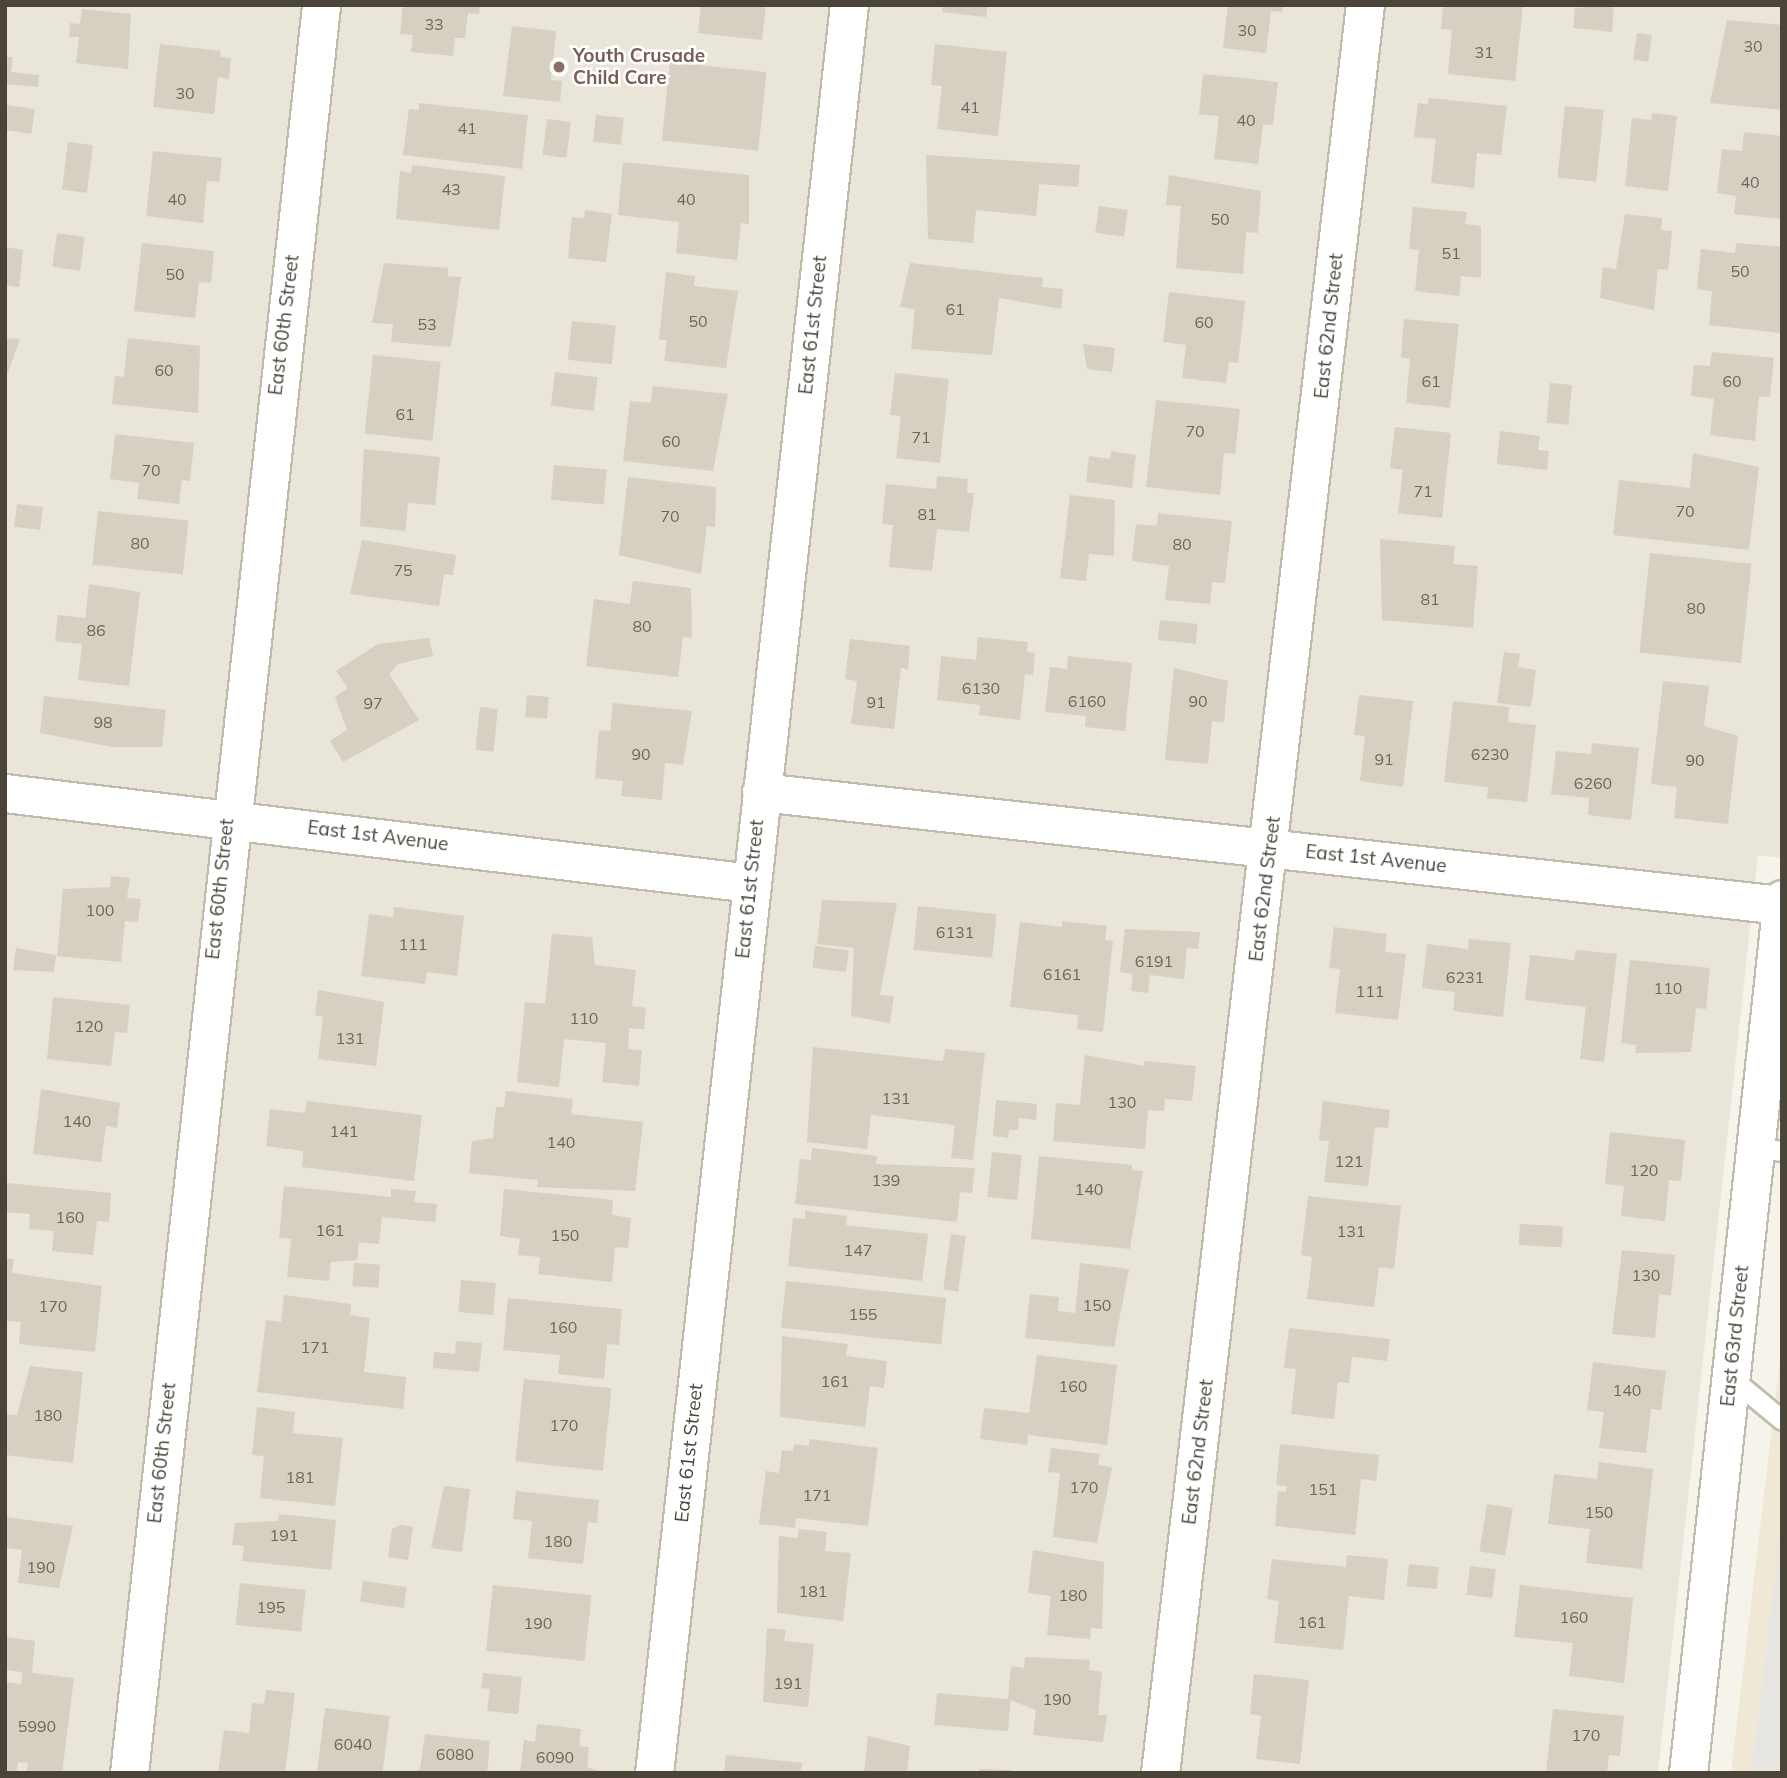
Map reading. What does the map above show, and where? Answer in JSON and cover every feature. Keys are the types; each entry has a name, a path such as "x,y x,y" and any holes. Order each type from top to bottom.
{"street":[{"name":"East 60th Street","path":"129,1773 228,816 321,5"},
{"name":"East 61st Street","path":"654,1773 849,5"},
{"name":"East 62nd Street","path":"1160,1773 1270,848 1365,5"},
{"name":"East 1st Avenue","path":"761,792 1781,904"},
{"name":"East 1st Avenue","path":"5,793 228,816 751,883"},
{"name":"East 63rd Street","path":"1688,1773 1730,1377 1768,1149 1782,899"}],"lane":[{"path":"1730,1377 1782,1420"}],"shaded area":[{"path":"5,5 1782,5 1782,858 1758,855 1658,1773 5,1773"},
{"path":"1782,1343 1782,1773 1731,1773"},
{"path":"1782,1513 1782,1773 1752,1773"}],"building":[{"path":"403,5 480,5 479,14 468,13 465,38 455,38 453,56 411,52 413,35 400,34"},
{"path":"701,5 766,5 762,40 698,33"},
{"path":"943,5 988,5 986,17 942,12"},
{"path":"1228,5 1283,5 1282,12 1271,11 1266,53 1223,48"},
{"path":"1443,5 1523,5 1515,81 1448,74 1452,30 1441,29"},
{"path":"1614,5 1612,32 1573,28 1575,8"},
{"path":"82,9 131,14 128,69 76,63 79,37 69,37 70,23 80,24"},
{"path":"1727,20 1782,25 1782,110 1710,103"},
{"path":"512,26 556,31 551,80 562,81 560,102 503,96"},
{"path":"1637,33 1652,35 1648,62 1633,60"},
{"path":"160,44 221,51 220,57 231,58 229,79 218,77 214,114 153,107"},
{"path":"935,44 1007,52 998,136 937,129 942,86 931,85"},
{"path":"5,57 13,57 11,72 39,75 38,87 5,84"},
{"path":"670,62 766,72 758,151 662,141"},
{"path":"1203,74 1278,82 1273,125 1263,124 1258,164 1214,159 1219,116 1199,114"},
{"path":"1429,98 1507,106 1501,155 1477,153 1474,188 1431,183 1436,139 1414,137 1418,103 1428,104"},
{"path":"419,103 528,115 522,169 403,155 409,109 419,110"},
{"path":"6,105 35,109 31,134 5,130"},
{"path":"1565,106 1604,110 1596,182 1557,178"},
{"path":"1652,113 1677,116 1668,191 1625,186 1632,118 1651,120"},
{"path":"596,115 624,118 621,145 593,142"},
{"path":"547,119 571,122 566,158 543,155"},
{"path":"1744,132 1782,136 1782,219 1734,214 1736,196 1717,193 1722,149 1742,151"},
{"path":"68,142 93,145 87,193 62,190"},
{"path":"153,151 222,158 219,182 207,181 203,223 146,216"},
{"path":"926,155 1080,165 1078,187 1039,184 1036,216 976,210 973,243 928,239"},
{"path":"623,162 749,175 749,224 741,223 737,260 676,253 679,222 618,215"},
{"path":"412,165 505,176 499,230 396,219 400,171 411,173"},
{"path":"1169,175 1261,191 1258,233 1246,232 1243,274 1176,268 1181,206 1166,205"},
{"path":"1099,206 1128,210 1124,237 1095,233"},
{"path":"1413,207 1467,212 1465,224 1481,226 1481,278 1461,276 1459,296 1415,291 1419,250 1409,249"},
{"path":"585,210 612,214 606,262 568,258 572,217 584,218"},
{"path":"1625,214 1662,218 1661,230 1672,231 1668,270 1658,269 1654,310 1600,298 1603,267 1616,269"},
{"path":"57,233 85,237 80,271 52,267"},
{"path":"142,243 214,251 211,283 199,282 195,318 134,311"},
{"path":"1736,243 1782,247 1781,333 1709,325 1712,291 1697,289 1701,249 1735,253"},
{"path":"5,247 23,250 19,287 5,285"},
{"path":"384,263 448,268 448,276 461,277 451,347 391,342 393,324 372,323"},
{"path":"910,263 1043,278 1042,287 1063,289 1061,309 999,298 992,355 911,349 915,309 900,307"},
{"path":"666,272 695,276 694,286 738,291 726,368 664,361 667,340 659,340"},
{"path":"1169,292 1245,301 1238,363 1229,362 1226,383 1182,378 1186,345 1163,342"},
{"path":"1404,319 1459,324 1450,408 1406,403 1410,359 1401,357"},
{"path":"572,321 616,326 612,364 568,360"},
{"path":"5,338 20,339 8,373 5,372"},
{"path":"128,338 200,346 198,413 112,404 115,376 124,377"},
{"path":"1083,344 1115,348 1112,372 1087,369"},
{"path":"1712,352 1774,358 1770,397 1759,396 1755,441 1710,435 1714,399 1691,396 1694,365 1710,366"},
{"path":"373,355 441,362 432,441 365,434"},
{"path":"555,372 598,377 594,411 551,406"},
{"path":"895,373 949,379 940,463 896,458 901,416 890,415"},
{"path":"1550,383 1572,385 1568,425 1547,423"},
{"path":"653,386 728,394 713,471 623,461 630,401 651,403"},
{"path":"1156,400 1240,409 1235,454 1224,453 1220,495 1146,487"},
{"path":"1395,427 1451,433 1442,518 1398,513 1403,470 1390,468"},
{"path":"1500,431 1540,436 1538,450 1549,451 1547,470 1497,464"},
{"path":"115,434 194,443 190,481 182,480 179,504 137,499 139,483 110,479"},
{"path":"364,449 440,457 435,505 408,503 405,531 360,526"},
{"path":"1111,451 1136,455 1132,488 1086,482 1089,456 1110,459"},
{"path":"1693,453 1759,467 1749,550 1613,535 1619,480 1690,488"},
{"path":"554,465 607,470 604,504 551,500"},
{"path":"937,476 968,479 967,493 974,493 969,532 937,529 932,571 889,567 893,525 882,524 886,484 936,489"},
{"path":"628,477 716,487 715,527 707,526 701,574 619,555"},
{"path":"1070,495 1115,500 1114,556 1089,554 1086,581 1060,578"},
{"path":"17,504 43,507 40,530 14,527"},
{"path":"98,511 189,521 183,574 92,565"},
{"path":"1158,513 1232,521 1225,583 1212,582 1210,604 1165,600 1169,566 1132,561 1136,524 1157,526"},
{"path":"1380,539 1455,546 1453,564 1478,566 1473,628 1382,620"},
{"path":"362,540 456,555 453,575 444,574 439,606 350,594"},
{"path":"1650,553 1751,564 1741,663 1640,652"},
{"path":"633,581 691,588 692,638 683,637 678,677 586,666 594,599 630,604"},
{"path":"89,584 140,592 129,686 78,680 82,644 55,641 58,615 85,618"},
{"path":"1160,620 1198,624 1196,644 1158,640"},
{"path":"978,637 1028,642 1027,652 1035,653 1033,675 1025,674 1020,720 979,715 980,705 937,700 941,656 976,660"},
{"path":"429,638 433,656 398,664 389,674 419,720 343,762 330,741 347,730 335,697 348,688 336,671 378,644"},
{"path":"850,639 910,646 908,669 901,668 894,729 851,724 857,681 845,679"},
{"path":"1504,652 1520,654 1518,667 1536,670 1531,707 1497,703"},
{"path":"1068,656 1132,663 1125,731 1085,727 1086,716 1045,712 1050,667 1067,669"},
{"path":"1174,668 1228,681 1224,722 1212,721 1208,764 1165,760"},
{"path":"1663,681 1709,686 1704,726 1738,736 1728,824 1674,818 1677,787 1651,784"},
{"path":"527,695 549,697 547,719 525,717"},
{"path":"1359,695 1413,701 1403,787 1360,781 1365,736 1354,735"},
{"path":"44,696 166,710 162,747 112,747 40,733"},
{"path":"1453,701 1509,707 1508,722 1536,725 1527,802 1487,798 1488,787 1444,782"},
{"path":"613,703 692,711 683,765 665,763 662,800 621,796 623,781 595,778 599,730 610,731"},
{"path":"480,707 498,709 493,752 476,750"},
{"path":"1592,743 1639,748 1631,820 1588,815 1589,798 1551,794 1556,751 1591,754"},
{"path":"111,876 130,878 127,898 141,899 138,922 125,921 121,962 57,956 63,889 110,887"},
{"path":"822,900 897,903 880,995 894,996 890,1023 851,1016 854,948 817,944"},
{"path":"918,906 997,914 992,958 913,950"},
{"path":"394,907 464,916 457,976 427,972 425,984 361,976 369,914 393,917"},
{"path":"1062,921 1107,926 1105,940 1113,941 1103,1032 1077,1029 1078,1015 1010,1007 1020,922 1062,927"},
{"path":"1334,927 1387,934 1385,952 1406,954 1398,1020 1335,1013 1340,969 1329,968"},
{"path":"1125,929 1200,932 1198,949 1187,948 1184,979 1150,975 1148,993 1131,991 1133,974 1120,972"},
{"path":"552,934 592,937 595,965 636,970 632,1006 646,1008 644,1029 629,1028 628,1049 642,1050 639,1086 602,1082 606,1043 564,1039 559,1087 517,1082 525,1002 545,1004"},
{"path":"1469,939 1511,943 1503,1017 1453,1011 1455,992 1422,988 1427,944 1468,949"},
{"path":"815,946 849,950 846,972 812,968"},
{"path":"16,948 56,955 54,972 13,970"},
{"path":"1576,950 1617,954 1604,1062 1580,1059 1586,1007 1525,1000 1530,955 1574,960"},
{"path":"1630,960 1710,968 1706,1009 1696,1008 1691,1052 1635,1053 1636,1045 1621,1043"},
{"path":"318,990 384,1002 376,1066 318,1059 323,1017 315,1015"},
{"path":"53,997 130,1005 127,1033 115,1032 111,1066 47,1059"},
{"path":"813,1047 943,1061 945,1049 985,1053 973,1160 951,1158 955,1125 871,1115 867,1149 807,1142"},
{"path":"1085,1055 1144,1066 1144,1061 1196,1066 1192,1101 1165,1099 1164,1111 1148,1110 1145,1149 1053,1141 1056,1103 1080,1105"},
{"path":"41,1089 120,1103 117,1128 106,1126 101,1162 33,1154"},
{"path":"506,1091 573,1099 571,1114 643,1122 635,1191 537,1187 538,1180 469,1173 472,1141 493,1138 496,1107 504,1107"},
{"path":"996,1100 1037,1104 1036,1120 1019,1118 1018,1130 1009,1130 1008,1138 993,1136"},
{"path":"307,1101 422,1115 414,1181 302,1167 303,1151 266,1146 270,1109 305,1113"},
{"path":"1323,1101 1390,1110 1388,1128 1375,1127 1368,1186 1324,1182 1329,1141 1319,1140"},
{"path":"1610,1132 1685,1140 1681,1181 1669,1180 1665,1221 1621,1216 1624,1186 1605,1184"},
{"path":"812,1148 877,1156 876,1164 975,1168 972,1193 960,1192 957,1222 795,1204 800,1159 811,1160"},
{"path":"992,1152 1022,1155 1017,1200 987,1197"},
{"path":"1039,1156 1132,1165 1132,1170 1143,1171 1130,1249 1031,1239"},
{"path":"7,1183 111,1193 109,1222 97,1221 93,1255 52,1251 54,1231 29,1229 30,1214 5,1212"},
{"path":"284,1186 391,1197 391,1189 416,1191 414,1202 437,1204 435,1222 382,1217 379,1244 359,1242 357,1260 331,1262 329,1281 287,1277 291,1239 279,1238"},
{"path":"504,1189 613,1200 612,1215 631,1218 628,1248 615,1247 612,1282 538,1274 540,1257 518,1255 520,1239 500,1236"},
{"path":"1308,1196 1401,1206 1394,1269 1379,1267 1374,1307 1307,1299 1312,1257 1301,1255"},
{"path":"805,1211 847,1216 846,1225 928,1234 922,1281 788,1266 793,1218 805,1219"},
{"path":"1520,1224 1563,1226 1562,1247 1519,1245"},
{"path":"951,1234 966,1236 958,1292 943,1289"},
{"path":"1622,1250 1675,1255 1671,1296 1659,1294 1655,1338 1612,1334"},
{"path":"5,1258 14,1259 12,1273 102,1286 95,1352 19,1344 21,1322 5,1321"},
{"path":"354,1263 380,1265 378,1288 352,1286"},
{"path":"1080,1263 1129,1269 1114,1347 1025,1338 1030,1294 1059,1297 1058,1311 1075,1313"},
{"path":"461,1280 496,1283 493,1315 458,1312"},
{"path":"786,1281 946,1298 941,1345 781,1328"},
{"path":"284,1295 351,1304 350,1315 370,1318 364,1372 406,1377 403,1409 257,1392 266,1320 281,1322"},
{"path":"508,1298 622,1309 619,1345 607,1344 604,1379 558,1374 560,1355 503,1350"},
{"path":"1289,1328 1390,1339 1387,1361 1352,1357 1349,1383 1338,1382 1334,1419 1291,1414 1296,1369 1284,1368"},
{"path":"782,1336 848,1344 846,1356 887,1361 884,1388 870,1386 865,1427 780,1417"},
{"path":"456,1341 482,1343 479,1372 433,1368 434,1352 455,1354"},
{"path":"1037,1355 1117,1365 1107,1445 1028,1435 1027,1445 980,1439 984,1408 1029,1413"},
{"path":"1593,1362 1666,1371 1661,1410 1651,1409 1646,1453 1599,1448 1604,1412 1587,1410"},
{"path":"30,1366 83,1372 73,1463 5,1455 5,1414 17,1415"},
{"path":"524,1379 612,1388 603,1471 515,1462"},
{"path":"257,1407 295,1412 293,1433 343,1438 335,1506 260,1498 264,1456 252,1455"},
{"path":"809,1439 878,1448 868,1526 796,1518 795,1528 759,1524 766,1471 779,1473 782,1450 793,1451 794,1444 809,1446"},
{"path":"1280,1444 1379,1455 1376,1481 1361,1479 1355,1535 1275,1526 1278,1491 1286,1492 1287,1486 1276,1485"},
{"path":"1051,1448 1100,1454 1098,1465 1112,1467 1097,1543 1053,1537 1060,1473 1048,1472"},
{"path":"1599,1462 1653,1469 1642,1569 1586,1563 1590,1529 1548,1524 1554,1474 1597,1479"},
{"path":"444,1486 470,1489 462,1552 431,1548"},
{"path":"516,1491 599,1500 597,1523 588,1522 583,1564 528,1558 532,1521 513,1519"},
{"path":"1487,1504 1513,1508 1505,1555 1479,1551"},
{"path":"279,1514 336,1520 331,1570 242,1561 244,1546 232,1545 235,1523 278,1521"},
{"path":"5,1517 73,1526 59,1588 18,1583 22,1550 5,1548"},
{"path":"401,1525 413,1527 408,1560 388,1557 392,1529"},
{"path":"799,1529 827,1532 825,1551 851,1553 843,1621 777,1613 779,1536 797,1538"},
{"path":"1033,1550 1104,1562 1102,1629 1091,1628 1090,1639 1047,1635 1051,1596 1028,1593"},
{"path":"1347,1555 1388,1559 1384,1600 1349,1596 1343,1650 1274,1643 1279,1601 1267,1599 1272,1559 1346,1567"},
{"path":"1409,1564 1439,1567 1437,1589 1407,1586"},
{"path":"1470,1566 1496,1569 1492,1598 1466,1595"},
{"path":"363,1581 407,1587 404,1608 360,1602"},
{"path":"240,1583 306,1590 301,1632 236,1625"},
{"path":"493,1585 591,1595 585,1661 486,1651"},
{"path":"1520,1585 1633,1598 1624,1683 1569,1676 1573,1643 1514,1637"},
{"path":"767,1628 786,1630 784,1641 814,1644 808,1707 763,1702"},
{"path":"5,1637 35,1641 32,1673 74,1678 62,1773 27,1772 28,1763 18,1762 16,1773 5,1773 6,1682 21,1684 22,1672 5,1670"},
{"path":"1025,1657 1090,1660 1089,1670 1102,1672 1098,1715 1107,1715 1103,1742 1033,1735 1036,1710 1008,1699 1011,1666 1024,1668"},
{"path":"483,1673 522,1677 518,1714 487,1711 490,1689 481,1688"},
{"path":"1254,1674 1309,1680 1300,1764 1256,1759 1261,1716 1250,1714"},
{"path":"266,1690 295,1693 285,1773 218,1773 224,1730 249,1733 252,1703 264,1704"},
{"path":"937,1693 1011,1699 1008,1731 934,1725"},
{"path":"325,1708 390,1716 383,1773 317,1773"},
{"path":"1553,1709 1624,1716 1620,1756 1609,1755 1607,1773 1546,1773"},
{"path":"537,1724 581,1729 579,1746 589,1747 587,1767 606,1773 520,1773 524,1740 535,1742"},
{"path":"425,1734 490,1741 487,1773 411,1773 420,1769"},
{"path":"868,1736 910,1746 907,1773 864,1773"},
{"path":"726,1755 802,1763 801,1773 724,1773"},
{"path":"979,1769 1011,1770 1011,1773 979,1773"}],"place":[{"name":"Youth Crusade Child Care","path":"559,67"}]}
